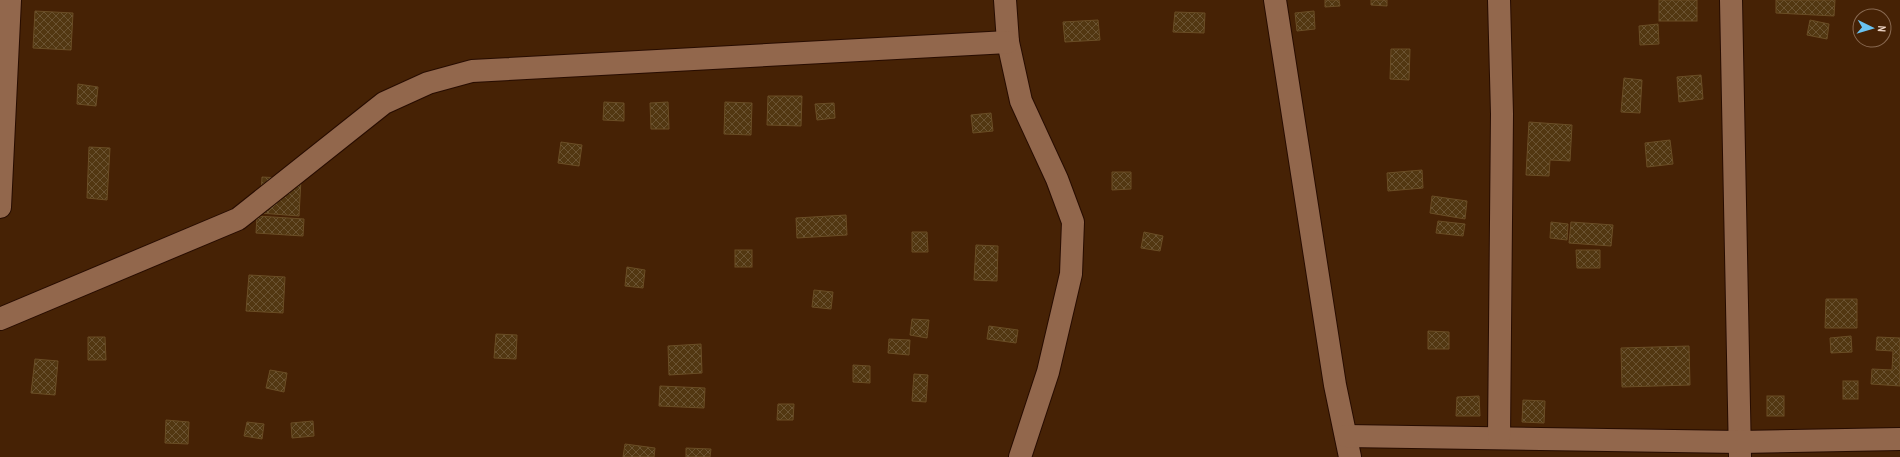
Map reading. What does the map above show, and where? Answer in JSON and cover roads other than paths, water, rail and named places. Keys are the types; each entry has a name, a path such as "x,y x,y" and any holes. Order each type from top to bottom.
{"street":[{"path":"0,207 10,0"},
{"path":"1005,0 1008,42 1021,101 1056,179 1073,222 1071,274 1048,372 1020,457"},
{"path":"1275,0 1335,385 1350,457"},
{"path":"1499,0 1502,114 1499,437"},
{"path":"1731,0 1740,449"},
{"path":"0,319 238,219 384,103 428,83 472,71 1008,42"},
{"path":"1346,436 1499,437 1619,441 1740,449 1900,439"}]}
